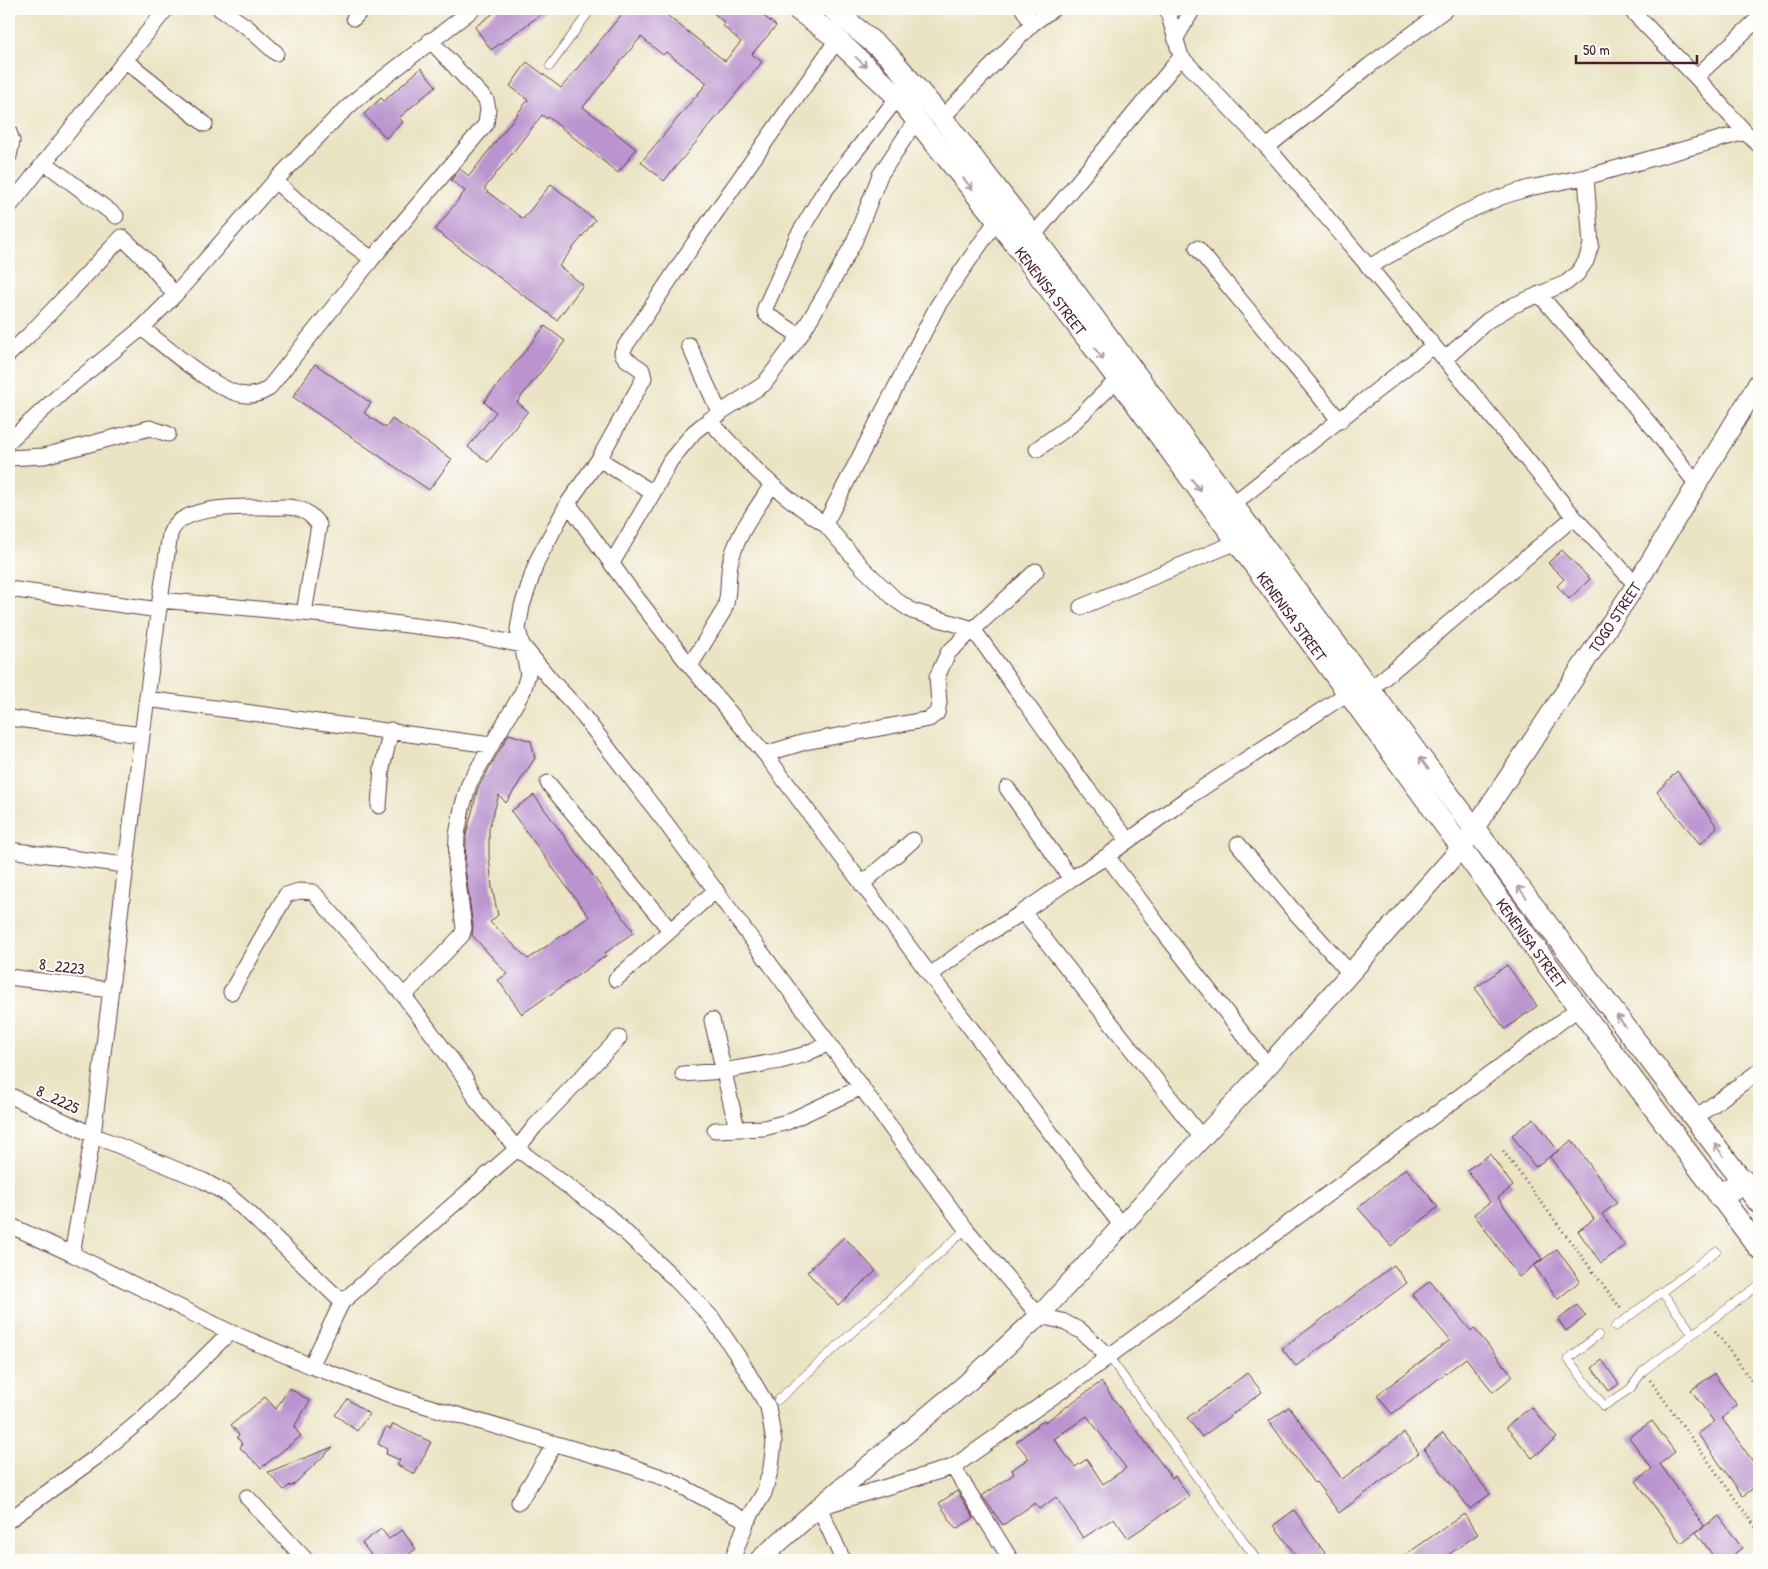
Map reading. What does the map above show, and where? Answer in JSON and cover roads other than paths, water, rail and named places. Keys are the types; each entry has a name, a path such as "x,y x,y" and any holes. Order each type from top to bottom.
{"main road":[{"name":"KENENISA STREET","path":"797,9 838,40 898,97 998,220 1118,379 1579,1008 1759,1248"},
{"name":"KENENISA STREET","path":"841,11 888,55 942,118 1033,236 1475,829 1759,1203"},
{"path":"1720,1196 1743,1182"}],"street":[{"path":"9,206 166,9"},
{"path":"220,9 247,28 276,53"},
{"path":"9,441 64,391 142,328 175,295 275,181 335,119 359,97 430,40 473,9"},
{"path":"1023,9 1032,24"},
{"path":"942,118 1032,24 1053,9"},
{"path":"1167,9 1181,57 1267,147 1445,359 1574,517 1636,585"},
{"path":"1176,38 1193,9"},
{"path":"1267,147 1370,65 1446,9"},
{"path":"1630,9 1759,145"},
{"path":"1696,77 1759,18"},
{"path":"142,328 216,384 228,390 245,395 257,394 268,389 372,259 486,124 488,110 486,100 430,40"},
{"path":"404,996 462,935 464,928 456,867 457,835 462,808 469,784 522,691 528,674 518,629 522,606 537,561 568,503 599,459 644,378 642,370 625,358 622,353 624,348 695,242 838,40"},
{"path":"1033,236 1181,57"},
{"path":"126,61 205,124"},
{"path":"800,336 766,314 765,308 798,237 823,193 898,97"},
{"path":"612,563 670,461 682,446 714,417 764,384 800,336 854,242 880,175 917,119"},
{"path":"9,132 12,141 9,156"},
{"path":"1369,268 1461,214 1501,197 1529,188 1586,177 1745,132"},
{"path":"44,162 116,216"},
{"path":"1445,359 1487,321 1512,306 1566,283 1578,274 1586,261 1591,245 1586,177"},
{"path":"275,181 312,214 372,259"},
{"path":"824,524 938,305 998,220"},
{"path":"9,354 122,237 148,262 175,295"},
{"path":"1197,248 1340,421"},
{"path":"1539,294 1654,429 1698,486"},
{"path":"690,345 714,417 771,486 797,507 824,524 863,568 896,600 912,610 973,630 1086,787 1128,840"},
{"path":"1233,504 1433,346"},
{"path":"1037,449 1071,425 1118,379"},
{"name":"TOGO STREET","path":"759,1560 968,1382 1039,1316 1351,974 1462,847 1636,585 1698,486 1759,382"},
{"path":"9,458 44,456 150,428 168,434"},
{"path":"599,459 653,493"},
{"path":"690,666 724,610 727,602 730,565 736,546 771,486"},
{"path":"568,503 629,588 690,666 765,754 930,975 1121,1225"},
{"path":"72,1254 93,1134 142,735 172,528 194,514 213,508 294,508 309,513 319,525 304,613"},
{"path":"1370,689 1574,517"},
{"path":"1081,607 1237,542"},
{"path":"765,754 805,742 929,719 937,713 939,703 937,677 948,653 1036,571"},
{"path":"9,590 160,605 304,613 456,631 522,645 550,680 577,708 716,890 966,1229 1039,1316 1062,1321 1081,1331 1109,1357"},
{"path":"930,975 975,942 1107,856 1192,794 1348,693"},
{"path":"147,699 491,745"},
{"path":"9,718 142,735"},
{"path":"379,806 382,768 390,730"},
{"path":"548,783 670,930"},
{"path":"1007,788 1071,879"},
{"path":"862,885 875,871 896,856 913,840"},
{"path":"1238,844 1292,909 1351,974"},
{"path":"9,850 126,865"},
{"path":"1107,856 1268,1066"},
{"path":"616,979 716,890"},
{"path":"231,992 286,895 299,891 313,892 404,996 465,1078 477,1102 517,1149 606,1214 676,1279 712,1318 768,1406 774,1442 771,1468 764,1493 747,1521 732,1560"},
{"path":"1023,912 1202,1138"},
{"name":"8_2223","path":"9,977 110,990"},
{"path":"843,1560 819,1508 953,1467 1109,1357 1579,1008"},
{"path":"712,1020 738,1129"},
{"path":"311,1366 342,1302 517,1149 535,1126 619,1038"},
{"path":"683,1074 723,1071 803,1056 829,1043"},
{"path":"1695,1118 1759,1070"},
{"path":"715,1130 764,1128 787,1122 862,1087"},
{"name":"8_2225","path":"9,1095 93,1134 204,1181 227,1194 342,1302"},
{"path":"9,1225 230,1332 311,1366 396,1397 621,1463 670,1480 747,1521"},
{"path":"9,1520 95,1458 142,1419 230,1332"},
{"path":"519,1502 555,1444"},
{"path":"953,1467 1011,1560"},
{"path":"247,1497 306,1560"}],"lane":[{"path":"550,66 590,9"},
{"path":"778,1400 966,1229"},
{"path":"1615,1327 1716,1251"},
{"path":"1598,1335 1568,1358 1604,1406 1630,1389 1643,1371 1759,1285"},
{"path":"1662,1292 1693,1334"},
{"path":"1109,1357 1257,1560"}]}
